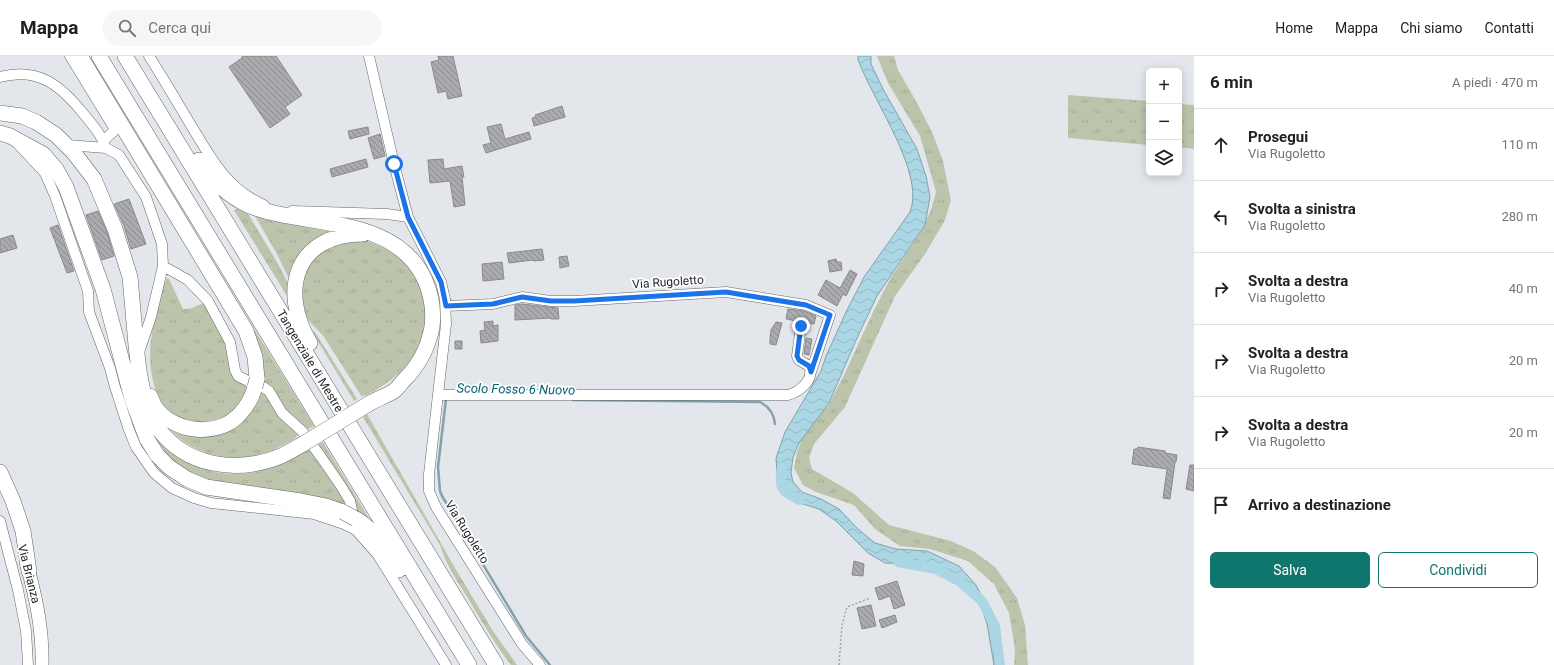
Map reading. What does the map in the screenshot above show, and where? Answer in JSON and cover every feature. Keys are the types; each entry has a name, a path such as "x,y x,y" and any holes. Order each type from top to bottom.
{"highway":[{"path":"80,56 246,331 255,357 256,383 248,403 238,416 215,428 198,430 190,429 169,420 155,407 140,371"},
{"name":"Tangenziale di Mestre","path":"99,56 469,665"},
{"path":"122,361 156,426 166,438 194,458 213,464 235,467 250,465 282,456 394,390 418,365 425,352 433,321 432,304 428,287 420,270 407,254 388,242 348,226 268,212 249,205 230,194 207,172 173,116 125,56"},
{"name":"Tangenziale di Mestre","path":"125,56 496,665"},
{"path":"0,113 22,116 36,122 56,135 67,145 94,179 124,255 130,277 137,356 144,397 151,417"},
{"path":"5,135 44,154 56,169 66,187 102,289 132,399 147,439 157,455 169,467 187,479 206,488 301,501 326,506 348,519 363,523 383,545 427,615 452,637"},
{"path":"336,403 336,386 304,333 299,321 294,297 296,279 300,267 308,254 320,244 333,238 350,234 372,235"},
{"path":"0,472 13,501 23,531 29,571"}],"main road":[{"name":"Via Brianza","path":"0,487 22,545 34,591 40,626 42,665"}],"street":[{"path":"70,56 114,128 114,131 105,145"},
{"path":"149,56 218,170 240,191 256,201 291,211 386,214 408,217"},
{"name":"Via Rugoletto","path":"369,56 408,217 441,282 446,306 446,324 429,474 429,492 522,644 540,665"},
{"path":"0,77 27,75 46,80 57,86 68,95 100,133 105,145 119,155 146,197 162,244 163,266 151,317 137,356"},
{"path":"5,135 45,173 55,196 88,291 88,312 110,368 114,387 129,430 136,447 154,473 172,488 194,498 211,503 348,519 378,555 446,665"},
{"path":"67,145 105,145"},
{"path":"163,266 188,280 208,301 230,342 235,370 238,376 248,382 257,383 265,387 282,413 302,431 350,501 352,510 348,519"},
{"name":"Via Rugoletto","path":"438,395 784,396 802,388 808,379 830,315 806,305 726,292 574,301 551,301 522,297 493,304 446,306"},
{"path":"801,326 797,356 799,360 809,366 811,372"},
{"path":"0,521 3,549 18,590 26,631 28,665"}],"path":[{"path":"839,665 842,625 847,606 870,598"}],"green space":[{"path":"877,56 894,56 898,70 932,132 943,161 951,200 945,220 925,254 895,296 845,407 814,444 809,458 812,469 853,493 889,525 951,541 973,551 995,567 1017,598 1025,625 1028,665 1014,665 1015,649 1009,613 994,584 968,561 930,549 900,546 875,529 854,505 816,492 803,485 794,468 797,452 809,424 828,406 890,279 920,233 931,210 936,192 920,136 888,83"},
{"path":"1068,95 1146,101 1146,145 1068,138"},
{"path":"1182,104 1194,105 1194,149 1182,147"},
{"path":"237,209 247,212 289,285 289,279 277,254 255,216 291,225 341,228 330,235 289,296 287,296 234,210"},
{"path":"361,240 380,246 396,255 409,268 418,283 424,300 425,318 422,337 410,362 399,373 379,388 362,397 324,337 306,318 302,295 305,272 314,257 335,242"},
{"path":"167,278 169,279 183,309 206,303 227,338 234,372 254,384 247,398 241,405 228,414 215,420 202,422 189,421 177,416 166,408 158,396 153,381 150,356 152,332 157,309"},
{"path":"251,324 314,426 304,431 288,415 261,379"},
{"path":"311,330 315,332 357,399 354,401"},
{"path":"260,388 290,423 298,435 294,439 275,449 244,457 213,455 199,450 185,442 162,420 211,432"},
{"path":"367,414 455,568 493,631 517,665 511,665 505,657 457,580 440,545 363,417"},
{"path":"157,439 180,458 193,465 206,470 235,474 265,470 312,448 350,507 225,485 195,476 172,460 156,441"},
{"path":"323,442 370,520 358,514 316,446"}],"water":[{"path":"858,56 871,56 871,64 883,89 917,149 926,176 930,197 925,225 877,296 829,403 799,443 793,457 791,473 793,482 802,492 821,499 839,509 858,529 875,543 896,549 927,551 959,566 976,585 988,609 993,630 994,665 987,624 980,603 971,591 958,579 937,569 920,564 885,563 868,553 836,521 819,509 800,503 784,491 777,474 776,458 785,432 821,371 826,356 847,310 864,277 910,212 913,199 912,184 902,152 858,60"}],"building":[{"path":"242,56 276,56 302,95 285,107 290,114 270,128 229,67 242,58"},
{"path":"438,56 453,56 462,96 448,99 446,91 438,93 431,62 439,60"},
{"path":"562,106 565,117 534,126 532,118 536,117 535,115"},
{"path":"501,124 505,139 529,132 531,139 486,153 483,145 491,143 487,127"},
{"path":"368,127 369,134 350,139 348,131"},
{"path":"380,134 385,156 374,159 368,138"},
{"path":"366,159 368,167 332,177 330,169"},
{"path":"443,159 444,169 462,166 465,205 454,207 450,181 430,183 428,160"},
{"path":"129,199 146,244 131,249 124,226 114,204"},
{"path":"98,211 107,232 114,256 102,260 86,215"},
{"path":"58,225 74,271 67,273 50,228"},
{"path":"13,235 17,248 0,253 0,239"},
{"path":"542,249 544,260 509,263 507,253"},
{"path":"567,256 569,266 560,268 559,257"},
{"path":"836,259 837,262 841,262 842,270 830,272 828,261"},
{"path":"502,262 504,279 483,281 482,264"},
{"path":"850,270 857,274 846,296 843,294 837,306 818,295 826,280 840,288"},
{"path":"522,304 558,308 559,319 515,320 515,305"},
{"path":"788,309 804,311 816,316 814,324 807,323 802,320 797,321 786,319"},
{"path":"493,321 493,326 498,325 498,341 481,343 480,331 485,330 484,322"},
{"path":"776,322 782,323 776,345 770,344 770,338 771,330"},
{"path":"806,338 812,339 809,355 804,354"},
{"path":"455,341 462,341 462,349 455,349"},
{"path":"1138,447 1165,451 1165,453 1177,455 1170,499 1163,498 1167,469 1132,464 1134,449 1137,449"},
{"path":"1190,465 1194,465 1194,491 1186,489"},
{"path":"854,561 864,564 863,576 852,575"},
{"path":"897,581 905,605 894,609 890,596 879,600 875,588"},
{"path":"871,605 876,626 862,629 857,608"},
{"path":"895,615 897,622 882,628 879,620"}],"waterway":[{"name":"Scolo Fosso 6 Nuovo","path":"446,399 438,467 440,491 526,636 550,665"},
{"name":"Scolo Fosso 6 Nuovo","path":"573,400 760,402 771,411 775,424"},
{"path":"782,467 780,480 782,488 800,500"},
{"path":"898,562 936,569 959,581 982,601 995,626 1000,665"}],"route":[{"path":"394,164 408,217 441,282 446,306 493,304 522,297 551,301 574,301 726,292 806,305 830,315 811,372 809,366 797,358 801,326"}]}
